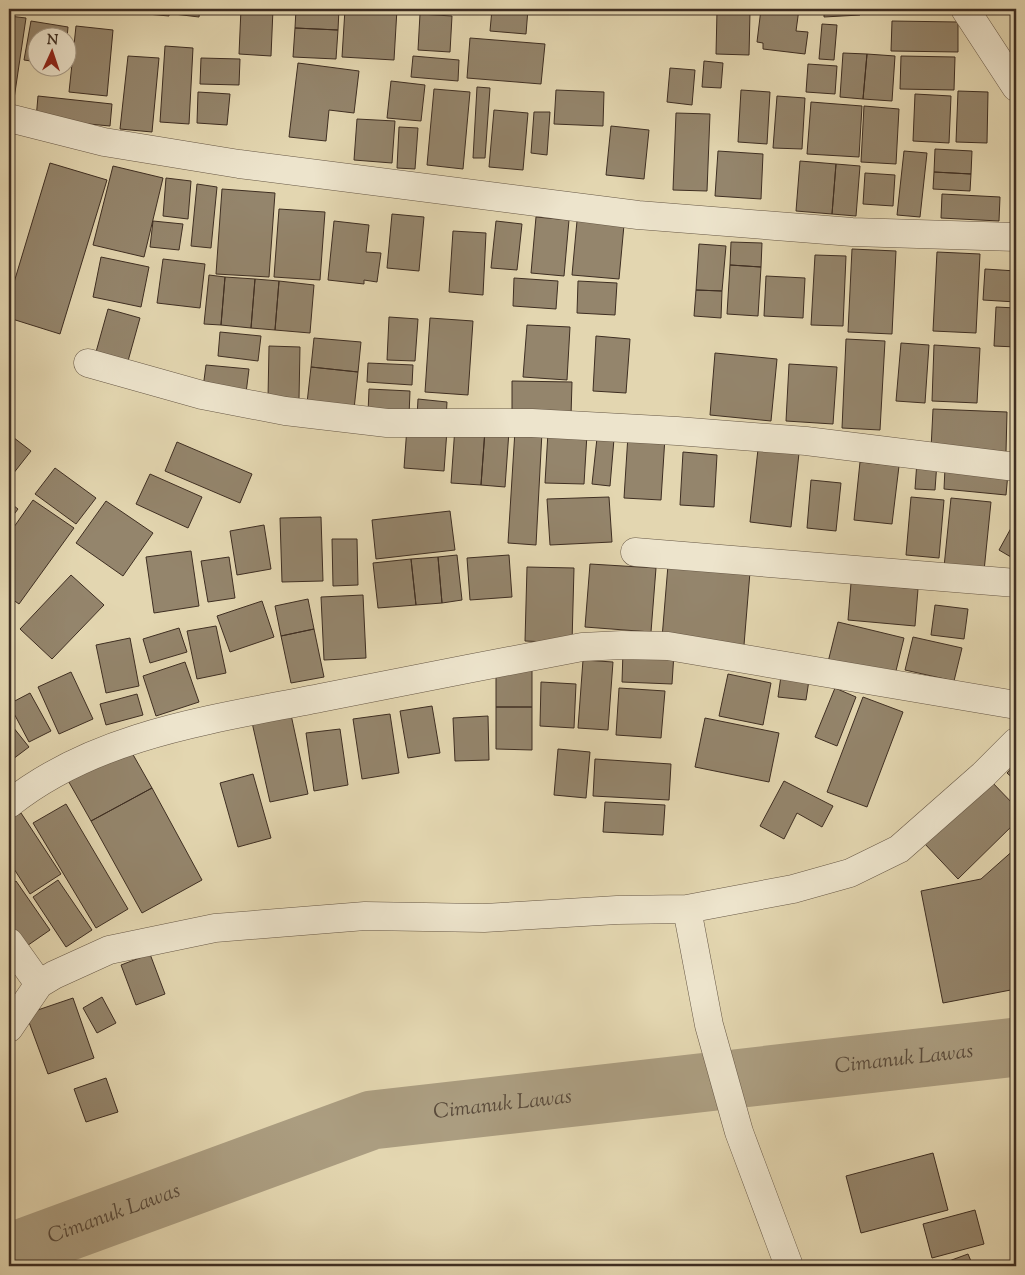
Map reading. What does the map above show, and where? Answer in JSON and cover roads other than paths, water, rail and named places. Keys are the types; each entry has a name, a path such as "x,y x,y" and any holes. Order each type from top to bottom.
{"street":[{"path":"965,9 1016,87"},
{"path":"9,118 104,142 239,164 638,215 852,232 1016,237"},
{"path":"88,363 202,395 266,408 387,423 532,423 687,432 806,441 1016,467"},
{"path":"635,552 1016,583"},
{"path":"9,804 29,788 60,769 127,741 210,720 582,647 622,645 668,646 1016,705"},
{"path":"9,1028 39,984 109,950 215,928 365,916 484,918 617,910 686,909 793,889 850,874 899,849 983,775 1016,742"},
{"path":"686,909 709,1025 739,1132 789,1266"},
{"path":"9,942 39,984"}],"waterway":[{"name":"Cimanuk Lawas","path":"9,1253 372,1120 1016,1047"}]}
